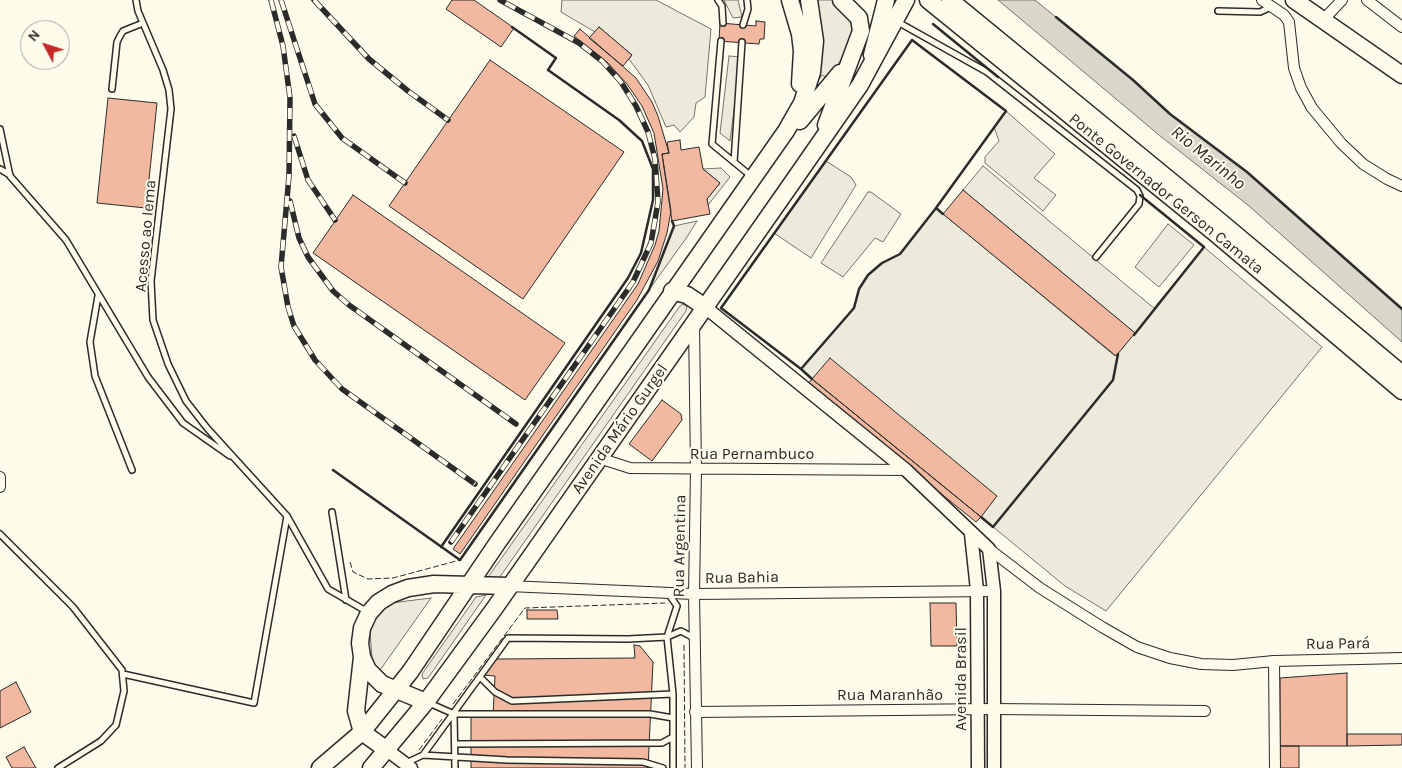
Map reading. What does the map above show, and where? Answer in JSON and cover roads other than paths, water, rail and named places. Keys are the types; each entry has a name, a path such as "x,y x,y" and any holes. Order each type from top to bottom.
{"main road":[{"path":"786,131 797,102 802,68 800,34 790,0"},
{"path":"320,768 362,732 396,690 786,131 802,103 812,72 815,40 809,0"},
{"path":"820,144 847,63 858,41 861,21 841,0"},
{"path":"875,0 877,34"},
{"path":"860,85 871,58 886,0"},
{"path":"860,85 906,0"},
{"name":"Ponte Governador Gerson Camata","path":"928,0 1215,233 1402,391"},
{"name":"Ponte Governador Gerson Camata","path":"950,0 1222,223 1402,374"},
{"path":"1294,0 1402,75"},
{"path":"776,145 806,114 847,63"},
{"name":"Avenida Mário Gurgel","path":"371,768 426,702 694,324 860,85"},
{"path":"672,292 687,295 705,307"},
{"path":"1316,318 1402,400"},
{"path":"387,750 362,732 356,711 362,657 360,643 362,628 369,613 385,598 408,588 434,584 508,586"},
{"path":"362,657 374,678 396,690 426,702"}],"street":[{"path":"1262,0 1284,15 1289,22 1294,68 1301,88 1312,108 1341,143 1363,164 1386,179 1402,186"},
{"path":"1317,16 1342,0"},
{"path":"1366,0 1402,27"},
{"path":"705,307 906,470 989,549"},
{"name":"Rua Argentina","path":"694,324 696,469 694,638 697,768"},
{"name":"Rua Pernambuco","path":"599,458 630,468 906,470"},
{"path":"0,477 0,487"},
{"name":"Avenida Brasil","path":"972,534 977,590 978,768"},
{"name":"Avenida Brasil","path":"989,549 994,591 994,768"},
{"name":"Rua Pará","path":"989,549 1040,588 1137,647 1170,658 1201,664 1233,665 1274,661 1402,658"},
{"name":"Rua Bahia","path":"508,586 694,594 977,590"},
{"path":"977,590 994,591"},
{"path":"1274,661 1275,768"},
{"name":"Rua Maranhão","path":"695,712 994,709 1205,711"},
{"path":"387,750 407,766"}],"lane":[{"name":"Acesso ao Iema","path":"136,0 143,23 163,70 169,90 171,109 151,281 153,320 168,364 186,401 287,516 328,589 369,613"},
{"path":"718,0 722,6 722,23"},
{"path":"742,25 748,9 747,0"},
{"path":"1218,11 1260,12 1271,7"},
{"path":"896,21 967,60 997,80 1137,190 1140,196 1139,204 1096,257"},
{"path":"112,89 117,42 123,31 143,23"},
{"path":"720,41 712,144 753,178"},
{"path":"734,162 742,42"},
{"path":"0,129 10,176"},
{"path":"0,169 10,176 66,240 148,377 183,424 236,460"},
{"path":"99,295 90,342 95,376 132,470"},
{"path":"332,512 346,600"},
{"path":"123,674 254,703 287,516"},
{"path":"0,534 73,607 122,670 123,674 124,691 116,725 101,741 58,768"},
{"path":"668,593 676,606 668,637 673,694 673,768"},
{"path":"407,766 423,755 508,638 531,640 668,637 681,631 694,638"},
{"path":"480,677 508,701 673,694"},
{"path":"426,702 454,714 650,714 673,718"},
{"path":"454,714 455,768"},
{"path":"455,744 662,743 673,737"},
{"path":"423,755 507,760 643,762 663,768"}],"water":[{"name":"Rio Marinho","path":"998,0 1035,0 1133,80 1170,114 1247,172 1402,309 1402,342 1249,206 1159,135"}],"railway":[{"path":"271,0 283,46 290,98 289,176 281,267 288,307 294,326 315,360 342,389 475,484"},
{"path":"281,0 315,104 342,138 405,183"},
{"path":"314,0 369,59 448,120"},
{"path":"451,542 633,282 651,243 658,202 655,159 648,132 636,106 621,82 602,61 579,43 500,0"},
{"path":"294,136 308,180 335,220"},
{"path":"290,201 299,238 308,257 333,291 349,305 516,424"}]}
